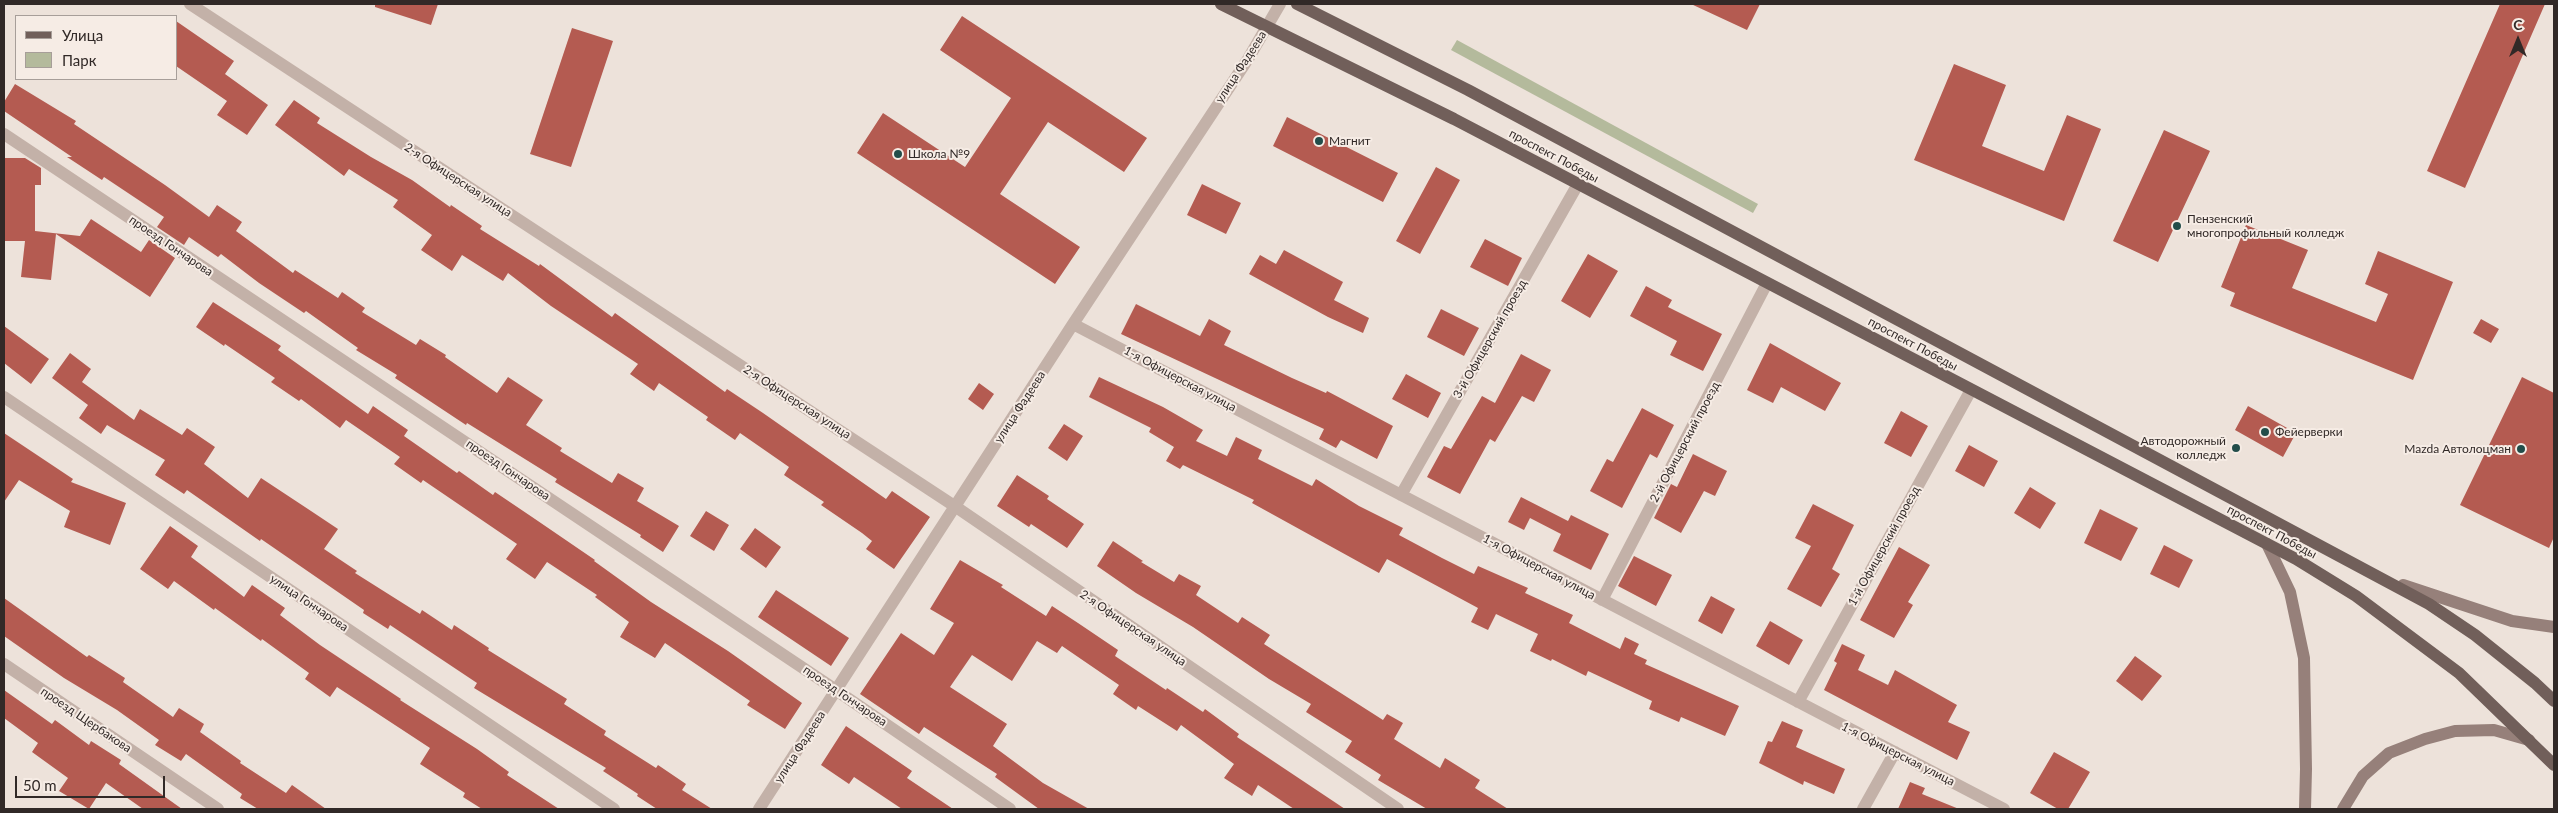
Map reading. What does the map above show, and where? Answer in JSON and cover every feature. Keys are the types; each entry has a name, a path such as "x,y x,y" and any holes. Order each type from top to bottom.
{"main road":[{"name":"проспект Победы","path":"1221,4 1268,25 1578,184 1970,390 2296,558 2356,596 2459,673 2554,765"},
{"name":"проспект Победы","path":"1297,4 1477,94 2429,604 2475,635 2535,683 2554,701"},
{"path":"2267,544 2290,592 2304,658 2305,809"},
{"path":"2380,577 2454,604 2512,621 2554,627"},
{"path":"2343,809 2363,776 2369,770 2389,753 2425,739 2455,731 2494,730 2529,740"}],"street":[{"name":"2-я Офицерская улица","path":"190,4 956,507 1398,809"},
{"name":"улица Фадеева","path":"759,809 1280,4"},
{"name":"проезд Гончарова","path":"4,134 837,690 1010,809"},
{"name":"3-й Офицерский проезд","path":"1401,495 1578,184"},
{"name":"2-й Офицерский проезд","path":"1602,600 1768,284"},
{"name":"1-я Офицерская улица","path":"1073,324 2004,809"},
{"name":"1-й Офицерский проезд","path":"1798,702 1970,390"},
{"name":"улица Гончарова","path":"4,397 614,809"},
{"name":"проезд Щербакова","path":"4,664 218,809"},
{"path":"1864,809 1895,752"}],"green space":[{"path":"1457,40 1758,204 1753,213 1451,50"}],"building":[{"path":"375,4 438,4 431,25 375,7"},
{"path":"1691,4 1760,4 1747,30"},
{"path":"2500,4 2545,4 2465,188 2427,171"},
{"path":"962,16 1147,138 1124,172 1048,122 1000,194 1080,247 1055,284 857,153 883,113 965,167 1011,98 940,50"},
{"path":"178,22 234,61 225,74 268,105 247,135 217,115 227,101 178,67"},
{"path":"572,28 613,41 571,167 530,154"},
{"path":"1954,64 2006,85 1982,146 2044,171 2067,115 2101,129 2064,221 1914,160"},
{"path":"15,84 76,121 74,124 209,217 217,205 242,222 236,231 293,273 295,270 338,298 342,292 365,308 362,312 416,345 420,339 446,355 445,357 497,393 508,377 543,400 526,425 562,448 560,451 612,483 618,473 644,488 637,501 679,526 663,552 640,537 641,535 555,482 557,479 467,423 466,425 395,378 397,375 356,350 358,348 306,311 304,313 259,283 221,254 218,257 189,237 184,245 157,227 164,217 104,177 102,180 67,157 72,157 4,111 4,102"},
{"path":"294,100 320,118 317,123 412,180 450,207 451,205 482,226 480,229 539,266 540,264 612,317 615,313 725,392 727,389 886,499 892,491 930,517 894,569 866,549 872,541 821,505 824,502 784,475 789,467 740,433 735,440 706,420 708,417 659,383 654,391 630,374 638,364 551,306 508,273 503,281 462,255 452,271 421,250 432,235 393,207 398,200 349,169 344,176 275,125"},
{"path":"1287,117 1398,173 1383,202 1273,146"},
{"path":"2164,130 2210,151 2158,262 2113,241"},
{"path":"4,158 25,158 41,168 41,185 35,185 35,231 80,236 91,219 141,252 149,240 175,258 150,297 56,234 51,280 21,277 25,241 4,241"},
{"path":"1436,167 1460,180 1420,254 1396,241"},
{"path":"1202,184 1241,203 1226,234 1187,215"},
{"path":"2246,225 2308,250 2292,288 2376,322 2388,294 2365,284 2378,251 2453,282 2413,380 2230,306 2235,293 2221,287"},
{"path":"1485,239 1522,258 1508,286 1470,267"},
{"path":"1284,250 1343,282 1334,300 1369,318 1363,333 1328,317 1249,274 1260,255 1276,264"},
{"path":"1588,254 1618,271 1590,318 1561,301"},
{"path":"1646,286 1672,300 1668,307 1722,334 1703,371 1670,355 1677,341 1630,316"},
{"path":"213,302 281,346 278,350 368,414 373,406 408,430 404,436 457,473 459,471 493,495 495,492 595,560 651,602 728,651 802,703 785,729 747,705 750,701 665,643 655,658 620,637 629,622 595,597 597,595 547,562 535,579 506,559 517,544 423,480 421,483 394,464 400,457 346,420 340,428 301,399 299,401 271,382 275,378 196,327"},
{"path":"1136,304 1200,336 1209,319 1231,331 1224,345 1292,378 1326,393 1327,391 1393,426 1377,459 1341,440 1336,448 1319,439 1324,429 1121,334"},
{"path":"1441,309 1479,328 1464,356 1427,337"},
{"path":"2481,319 2499,329 2491,343 2473,333"},
{"path":"4,326 49,359 31,384 4,363"},
{"path":"1770,343 1841,383 1825,411 1781,387 1773,403 1747,390"},
{"path":"70,353 91,369 82,382 134,420 140,409 182,435 187,428 215,447 204,464 248,498 261,478 338,529 324,549 357,571 355,573 420,614 422,610 452,630 454,625 489,648 488,650 567,699 564,704 606,731 604,735 656,768 658,765 686,784 682,790 712,809 657,809 603,771 606,768 474,688 477,683 390,625 388,629 363,613 364,610 187,490 184,494 155,475 165,460 107,425 101,434 79,418 88,405 52,378"},
{"path":"1521,354 1551,370 1534,402 1522,396 1495,442 1490,439 1460,494 1427,477 1444,446 1451,449 1482,396 1495,403"},
{"path":"1406,374 1441,393 1428,418 1392,399"},
{"path":"1099,377 1163,407 1203,430 1196,441 1227,456 1236,437 1262,450 1258,459 1312,486 1316,479 1359,506 1403,528 1399,535 1442,558 1474,574 1478,566 1528,588 1525,593 1573,615 1569,623 1620,649 1625,637 1639,644 1634,654 1647,660 1645,664 1739,706 1725,736 1681,717 1679,722 1649,709 1652,701 1588,671 1586,676 1552,659 1551,661 1530,651 1538,634 1496,614 1488,630 1471,622 1478,608 1387,559 1379,573 1252,503 1254,500 1183,465 1180,469 1166,461 1174,447 1149,432 1151,428 1089,397"},
{"name":"Mazda Автолоцман","path":"2522,377 2554,393 2554,537 2549,548 2460,505"},
{"path":"979,383 994,394 983,410 968,399"},
{"name":"Фейерверки","path":"2248,406 2296,433 2283,457 2235,430"},
{"path":"1642,408 1674,425 1657,458 1650,454 1622,508 1590,491 1607,459 1613,462"},
{"path":"1901,411 1928,426 1911,457 1884,443"},
{"path":"1064,424 1083,436 1067,461 1048,448"},
{"path":"4,433 73,479 71,482 126,503 110,545 64,527 70,511 19,480 4,502"},
{"path":"1969,445 1998,461 1984,487 1955,471"},
{"path":"1693,454 1727,471 1715,496 1704,491 1681,533 1654,518 1671,484 1677,487"},
{"path":"1017,475 1049,496 1047,499 1084,524 1067,548 1031,524 1029,527 997,506"},
{"path":"2030,487 2056,503 2040,529 2014,513"},
{"path":"1521,497 1568,521 1571,515 1609,534 1591,570 1553,551 1561,534 1530,518 1524,530 1508,522"},
{"path":"1813,504 1854,525 1832,569 1840,574 1821,607 1787,589 1811,546 1795,538"},
{"path":"2100,509 2138,528 2121,561 2084,543"},
{"path":"706,511 729,525 714,551 690,536"},
{"path":"170,526 198,546 191,557 244,597 252,585 285,608 280,615 320,645 400,700 477,749 509,772 507,775 559,809 482,809 463,797 465,793 420,764 430,748 337,687 330,697 305,679 309,673 262,639 261,641 174,581 168,589 140,569"},
{"path":"755,528 781,547 766,568 740,549"},
{"path":"1113,541 1143,561 1141,562 1174,582 1179,574 1201,586 1196,595 1238,623 1242,617 1270,635 1264,644 1383,720 1387,714 1403,723 1394,739 1440,768 1445,758 1480,780 1475,788 1508,809 1427,809 1378,780 1381,775 1345,752 1352,741 1306,712 1311,704 1269,679 1193,627 1136,593 1097,566"},
{"path":"2164,545 2193,560 2179,588 2150,574"},
{"path":"1899,547 1930,565 1908,602 1913,605 1894,638 1860,620"},
{"path":"1634,556 1672,575 1656,606 1618,586"},
{"path":"960,560 1003,585 1001,587 1046,616 1052,606 1118,650 1115,656 1203,712 1205,709 1239,734 1237,737 1345,809 1294,809 1258,785 1252,796 1224,778 1234,764 1181,725 1177,731 1138,706 1136,710 1113,694 1119,685 1062,646 1057,653 1037,641 1012,681 972,655 950,687 1007,724 993,746 1043,783 1089,809 1039,809 995,777 997,774 924,727 919,734 860,694 901,633 934,655 954,623 930,609"},
{"path":"776,590 849,638 831,666 758,617"},
{"path":"1711,596 1735,609 1722,634 1698,621"},
{"path":"4,598 87,657 89,655 125,678 123,682 173,717 179,708 204,724 200,732 241,761 240,763 286,793 292,785 326,809 258,809 240,798 242,794 186,754 181,761 155,745 159,740 117,710 64,678 4,636"},
{"path":"1770,621 1803,640 1789,665 1756,646"},
{"path":"1842,644 1865,655 1858,670 1888,685 1895,670 1957,705 1948,722 1970,732 1957,760 1824,690 1837,663 1834,661"},
{"path":"2135,656 2162,676 2142,701 2116,681"},
{"path":"4,690 52,724 55,720 89,745 91,741 121,760 119,764 182,809 143,809 106,783 89,809 59,791 68,778 32,752 38,743 4,718"},
{"path":"1782,721 1803,730 1796,747 1845,769 1834,794 1804,781 1803,785 1759,763 1768,741 1772,742"},
{"path":"846,726 912,771 907,778 953,809 902,809 854,777 849,784 821,765"},
{"path":"2054,752 2090,772 2068,809 2058,809 2030,793"},
{"path":"1910,782 1925,788 1922,794 1959,809 1898,809"}],"place":[{"name":"Магнит","path":"1319,141"},
{"name":"Школа №9","path":"898,154"},
{"name":"Пензенский многопрофильный колледж","path":"2177,226"},
{"name":"Фейерверки","path":"2265,432"},
{"name":"Автодорожный колледж","path":"2236,448"},
{"name":"Mazda Автолоцман","path":"2521,449"}]}
